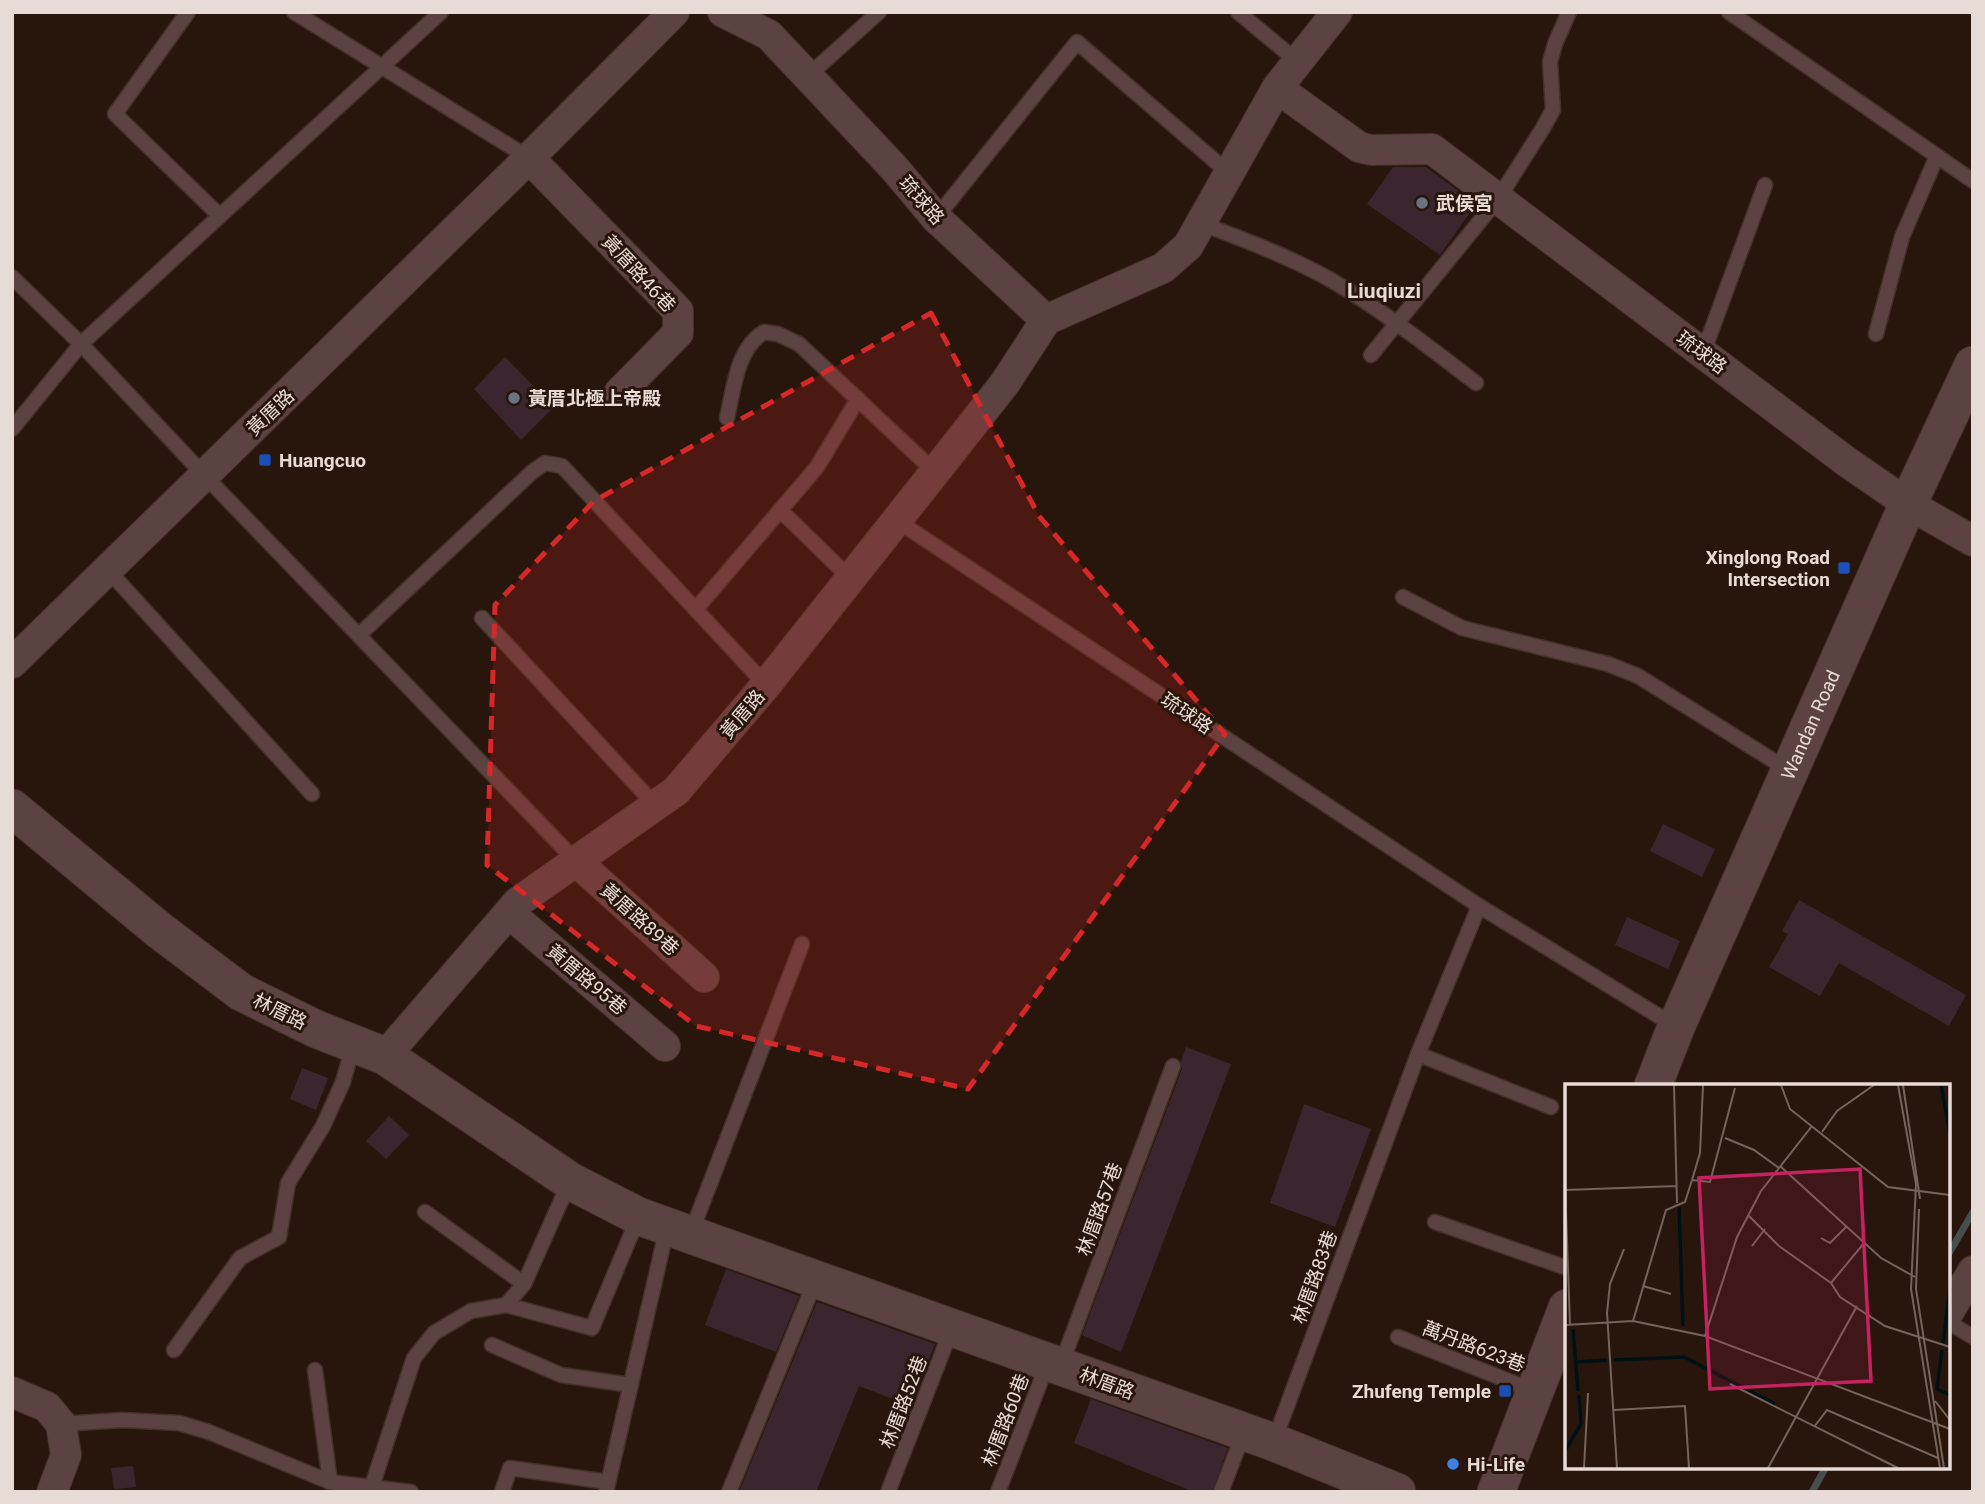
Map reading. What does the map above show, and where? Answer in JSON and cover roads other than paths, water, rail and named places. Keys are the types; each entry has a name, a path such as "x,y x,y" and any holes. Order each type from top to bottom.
{"street":[{"name":"黃厝路","path":"12,663 529,158 674,12"},
{"name":"琉球路","path":"723,12 769,35 895,169 936,218 1046,320"},
{"path":"1046,320 1163,268 1188,246 1278,88 1336,13"},
{"name":"琉球路","path":"1278,88 1359,147 1371,150 1432,149 1847,462 1973,541"},
{"name":"黃厝路46巷","path":"529,158 678,311 678,333 619,393"},
{"name":"黃厝路","path":"369,1050 518,902 676,791 766,685 1005,383 1046,320"},
{"name":"Wandan Road","path":"1654,1084 1676,1027 1973,365"},
{"name":"林厝路","path":"12,808 159,930 241,992 369,1050 570,1181 666,1226 1259,1437 1396,1492"},
{"name":"黃厝路89巷","path":"576,860 704,977"},
{"name":"黃厝路95巷","path":"509,913 665,1046"},
{"path":"1950,1310 1973,1270"},
{"path":"1496,1492 1565,1313"},
{"path":"12,1392 47,1407 61,1424 66,1455 52,1492"}],"lane":[{"path":"188,12 115,114 220,216"},
{"path":"294,12 529,158"},
{"path":"12,429 81,344 441,12"},
{"path":"809,75 879,12"},
{"path":"1238,12 1298,62"},
{"path":"1371,355 1498,199 1553,110 1550,62 1569,12"},
{"path":"1729,12 1973,181"},
{"path":"936,218 1077,42 1230,174"},
{"path":"1876,334 1902,237 1937,156"},
{"path":"1703,353 1765,185"},
{"path":"1202,224 1265,247 1331,280 1397,323 1476,383"},
{"path":"12,277 81,344 576,860"},
{"path":"727,418 743,353 753,339 764,332 778,334 799,344 935,472"},
{"path":"696,609 817,467 858,399"},
{"path":"359,635 532,472 545,463 562,466 766,685"},
{"path":"780,510 850,578"},
{"name":"琉球路","path":"896,520 1479,906 1676,1027"},
{"path":"108,570 313,794"},
{"path":"1403,597 1462,628 1608,664 1638,676 1790,771"},
{"path":"482,618 655,805"},
{"path":"1479,906 1418,1054 1551,1107"},
{"path":"372,1486 414,1358 434,1333 471,1311 506,1304 592,1328 666,1226 802,944"},
{"path":"174,1350 240,1258 278,1237 288,1183 324,1126 343,1082 369,1050"},
{"name":"林厝路83巷","path":"1221,1492 1259,1437 1391,1125 1418,1054"},
{"name":"林厝路57巷","path":"1055,1364 1173,1066"},
{"path":"506,1304 524,1284 570,1181"},
{"path":"425,1212 524,1284"},
{"path":"1436,1222 1565,1267"},
{"path":"502,1492 510,1468 607,1487 666,1226"},
{"path":"729,1492 816,1279"},
{"path":"1950,1323 1973,1337"},
{"name":"林厝路52巷","path":"888,1492 953,1326"},
{"name":"萬丹路623巷","path":"1398,1337 1535,1391"},
{"path":"492,1345 561,1375 631,1385"},
{"name":"林厝路60巷","path":"999,1492 1055,1364"},
{"path":"315,1370 330,1482"},
{"path":"61,1424 122,1420 179,1423 209,1432 330,1482 411,1492"}],"waterway":[{"path":"1950,1252 1973,1212"},
{"path":"1812,1492 1825,1469"}],"place":[{"name":"武侯宮","path":"1422,203"},
{"name":"黃厝北極上帝殿","path":"514,398"},
{"name":"Huangcuo","path":"265,460"},
{"name":"Xinglong Road Intersection","path":"1844,568"},
{"name":"Zhufeng Temple","path":"1505,1391"},
{"name":"Hi-Life","path":"1453,1464"}],"district":[{"name":"Liuqiuzi","path":"1384,291"}]}
